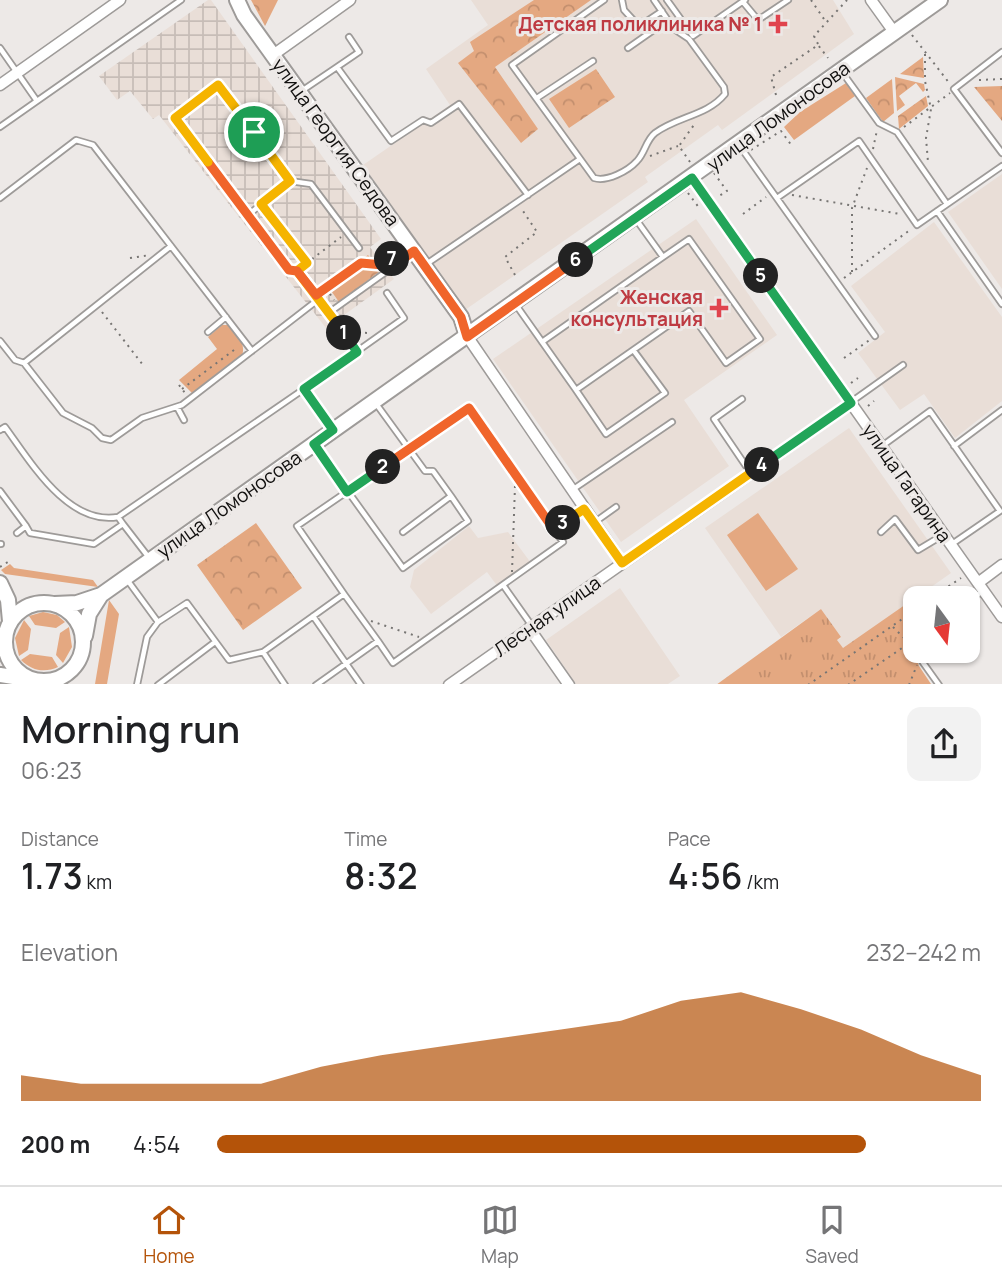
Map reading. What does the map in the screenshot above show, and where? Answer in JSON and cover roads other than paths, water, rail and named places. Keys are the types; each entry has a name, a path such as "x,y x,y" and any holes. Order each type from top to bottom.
{"main road":[{"name":"улица Георгия Седова","path":"237,0 299,92 461,317 467,337"},
{"name":"улица Ломоносова","path":"101,595 692,178 742,148 841,71 940,0"},
{"path":"2,587 25,602 77,603 101,595"},
{"path":"2,587 10,621"},
{"path":"0,675 46,682 70,672 81,655 89,614 101,595"},
{"path":"46,682 14,668 2,647 10,621 26,606 47,603 77,620 82,633 78,684"}],"street":[{"path":"0,85 120,0"},
{"path":"273,55 350,0"},
{"path":"871,0 894,33"},
{"name":"улица Гагарина","path":"692,178 1002,617"},
{"name":"улица Георгия Седова","path":"467,337 622,563"},
{"name":"Лесная улица","path":"449,684 851,403"},
{"path":"981,587 1002,565"},
{"path":"531,627 569,684"}],"lane":[{"path":"0,127 181,0"},
{"path":"604,0 512,65 594,178 600,180 608,179 637,161 658,131 679,117 703,112 725,94 724,87 689,39 674,29 654,0"},
{"path":"622,0 624,10 636,23 647,21 662,11"},
{"path":"667,0 693,36 744,1 758,20 788,0"},
{"path":"628,48 668,20"},
{"path":"299,92 359,52 349,37"},
{"path":"0,48 37,101"},
{"path":"1002,52 954,89 1002,153"},
{"path":"537,98 593,61"},
{"path":"337,67 391,141 422,120 431,123 459,104 528,195"},
{"path":"841,71 879,123 897,132 947,204"},
{"path":"261,204 308,263 297,271 289,270 175,118 218,85 290,181"},
{"path":"0,198 76,140 85,140 93,145 252,351"},
{"path":"777,198 859,141 917,225 1002,166"},
{"path":"742,148 874,336"},
{"path":"425,266 580,159"},
{"path":"248,215 290,181 311,184 359,248"},
{"path":"937,211 1002,304"},
{"path":"635,218 663,257"},
{"path":"542,342 689,239 760,339 726,363 689,311 576,390"},
{"path":"24,363 171,246"},
{"path":"297,271 330,312 414,251"},
{"path":"0,430 5,427 52,490 82,510 105,519 118,517 404,318 387,293"},
{"path":"0,341 15,360 24,363 63,413 92,428 102,438 111,440 142,418 177,407 190,399 318,297"},
{"path":"514,303 607,434 664,393 634,351"},
{"path":"208,332 226,317"},
{"path":"851,403 903,365"},
{"path":"304,389 333,430"},
{"path":"742,399 714,419 750,473"},
{"path":"314,444 404,568 468,521 433,471 425,471 374,401"},
{"path":"177,407 184,420"},
{"path":"469,408 563,542 393,663 297,526 409,449 469,408"},
{"path":"954,446 1002,410"},
{"path":"881,446 930,411 1000,511 951,544"},
{"path":"572,490 672,422"},
{"path":"0,491 30,533 94,544 123,524"},
{"path":"403,532 451,496"},
{"path":"594,523 616,508"},
{"path":"554,530 584,509"},
{"path":"118,517 151,560"},
{"path":"881,532 895,519 918,550 943,534"},
{"path":"17,533 26,526"},
{"path":"125,577 158,622"},
{"path":"503,585 531,627"},
{"path":"137,684 147,637 158,622 187,603 229,660 263,652 344,594"},
{"path":"313,616 361,684"},
{"path":"316,684 378,641"},
{"path":"158,684 215,642"},
{"path":"263,652 285,684"},
{"path":"924,663 939,684"}],"place":[{"name":"Детская поликлиника № 1","path":"778,24"},
{"name":"Женская консультация","path":"719,308"}]}
